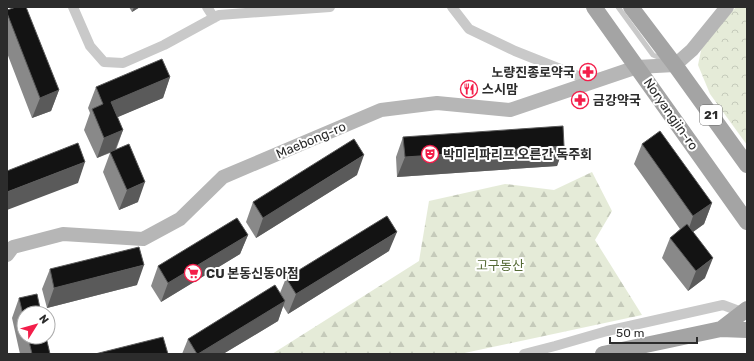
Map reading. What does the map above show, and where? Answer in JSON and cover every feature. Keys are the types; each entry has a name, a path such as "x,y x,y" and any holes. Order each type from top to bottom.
{"main road":[{"name":"Noryangjin-ro","path":"594,7 747,222"},
{"name":"21","path":"631,7 747,165"},
{"path":"722,330 746,312"},
{"path":"603,354 722,330 747,330"}],"street":[{"path":"73,7 90,46 104,62 123,63 164,45 219,15 330,7"},
{"path":"207,7 214,18"},
{"path":"452,7 469,29 515,51 593,82"},
{"path":"675,65 692,50 727,7"},
{"name":"Maebong-ro","path":"7,255 13,247 63,234 143,239 180,219 223,177 381,110 437,103 510,110 637,67 675,65"},
{"path":"524,354 607,331 723,305 746,312"}],"lane":[{"path":"618,7 653,55 675,65"}],"green space":[{"path":"736,7 747,7 747,145 710,94 698,65 702,46"},
{"name":"고구동산","path":"592,172 612,211 595,240 642,315 460,354 272,354 419,261 429,201 505,184 554,190"}],"building":[{"path":"16,7 26,7 59,90 40,98 7,13 7,10"},
{"path":"162,59 170,77 111,102 123,130 104,138 92,109 103,104 96,87"},
{"path":"563,126 564,146 405,157 403,137"},
{"path":"660,131 712,203 693,216 642,144"},
{"path":"354,139 364,155 263,218 253,202"},
{"path":"78,143 85,162 7,192 7,171"},
{"path":"129,144 145,182 127,190 110,152"},
{"path":"387,216 397,232 296,294 286,278"},
{"path":"237,218 248,235 168,283 158,266"},
{"path":"687,224 713,258 696,271 670,238"},
{"path":"139,247 144,265 54,288 50,269"},
{"path":"275,285 285,301 197,354 188,339"},
{"path":"37,294 39,305 21,305 19,298"},
{"path":"163,337 168,354 95,354"},
{"path":"30,345 48,345 50,354 32,354"}],"place":[{"name":"노량진종로약국","path":"588,72"},
{"name":"스시맘","path":"469,89"},
{"name":"금강약국","path":"580,100"},
{"name":"박미리파리프 오른간 독주회","path":"430,154"},
{"name":"CU 본동신동아점","path":"193,273"}]}
